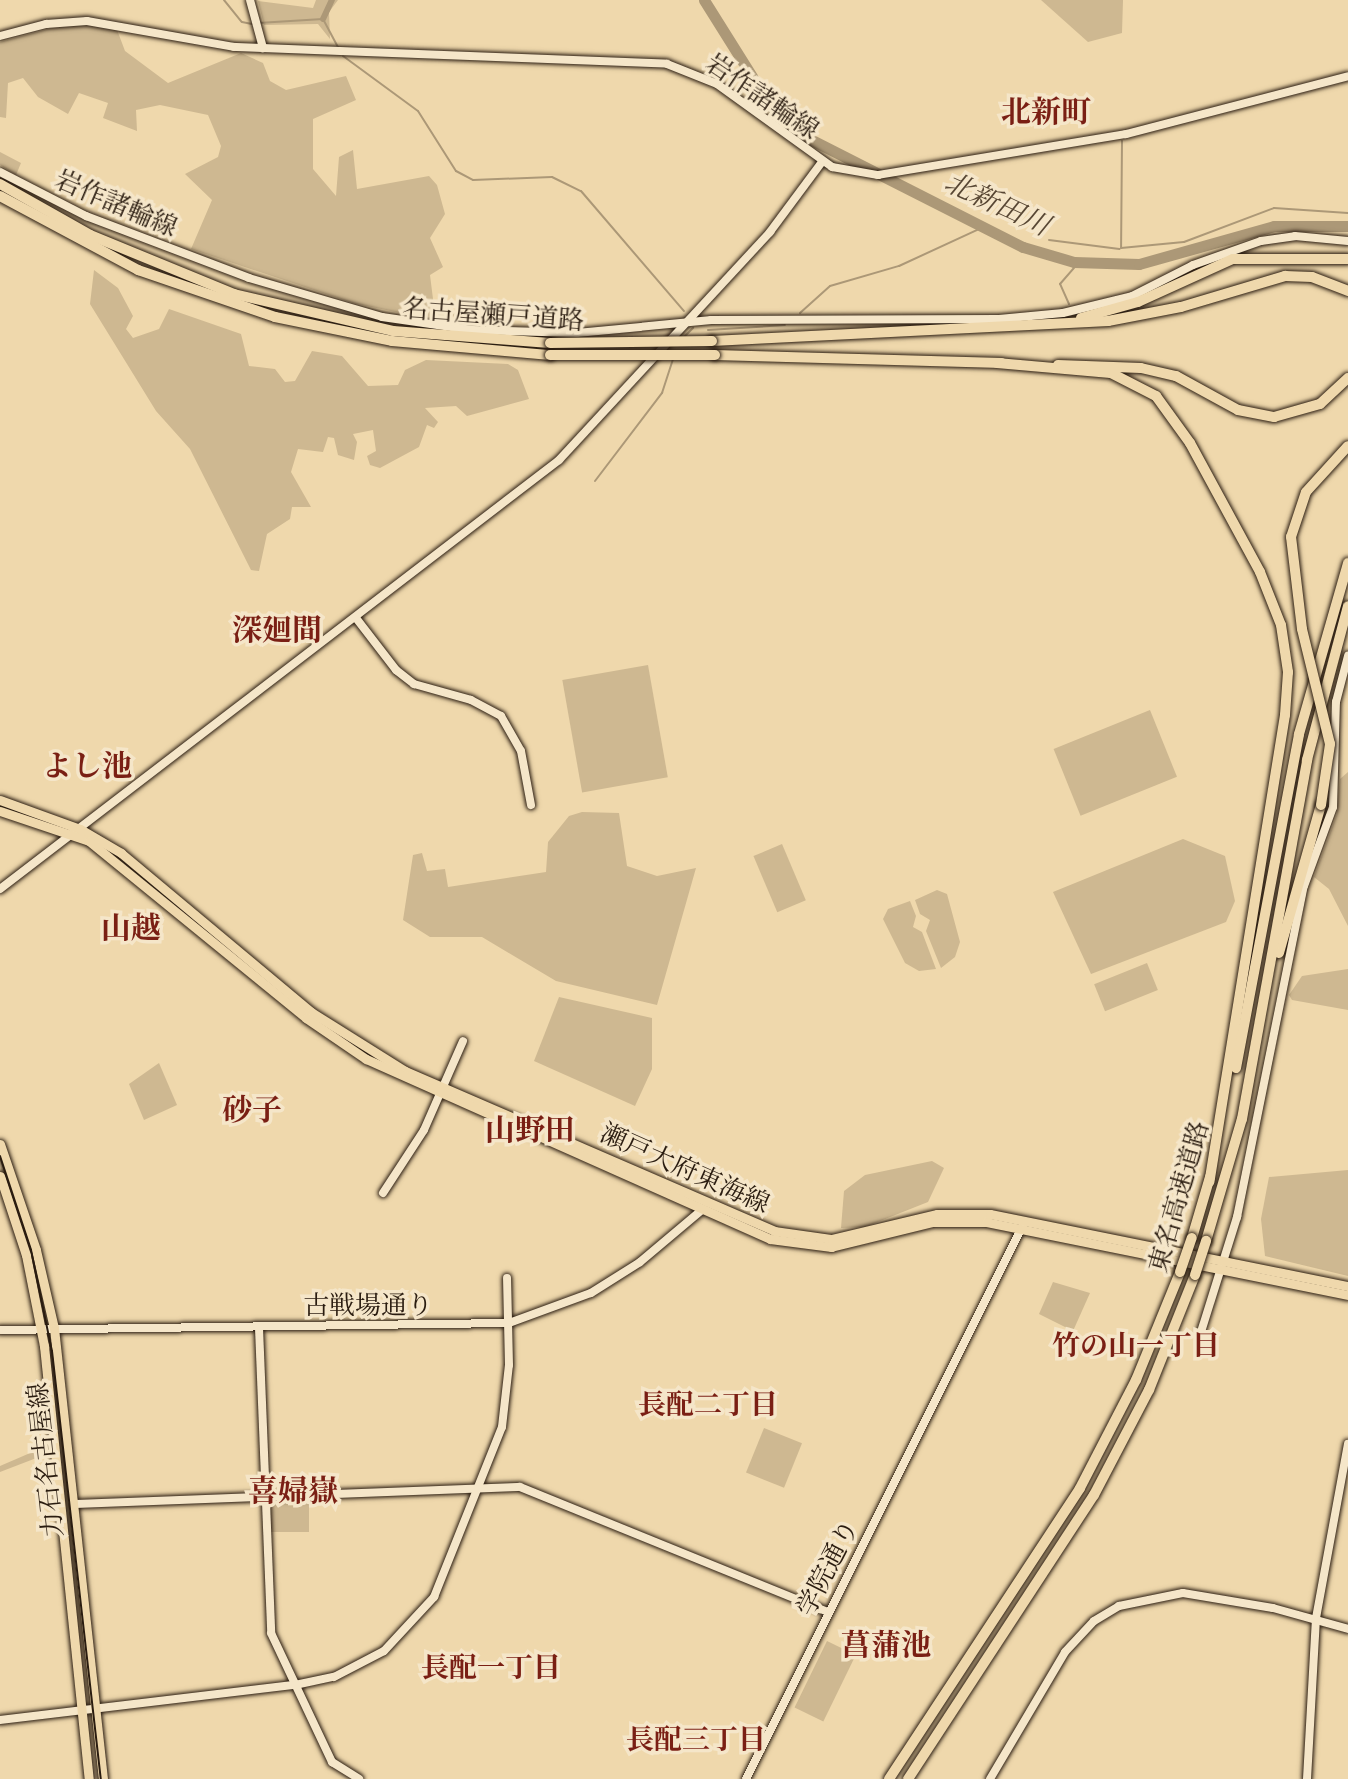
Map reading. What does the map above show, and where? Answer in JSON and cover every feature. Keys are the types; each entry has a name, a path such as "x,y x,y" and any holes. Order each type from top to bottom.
{"highway":[{"name":"名古屋瀬戸道路","path":"0,184 129,253 248,299 408,333 550,349 945,326 1012,326"},
{"name":"名古屋瀬戸道路","path":"0,196 138,270 275,317 392,341 997,363"},
{"path":"1012,326 1114,310 1233,259 1348,259"},
{"path":"1012,326 1154,314 1285,276 1312,277 1348,291"},
{"path":"997,363 1141,368 1176,376 1238,410 1274,417 1320,404 1348,378"},
{"path":"997,363 1111,373 1156,396 1204,468 1260,572 1281,625 1287,701 1209,1182"},
{"path":"1242,1119 1283,937 1321,805 1330,744 1302,629 1291,537 1306,492 1348,446"},
{"name":"東名高速道路","path":"889,1779 1080,1488 1136,1380 1180,1272 1209,1182 1245,1026 1299,734 1348,563"},
{"name":"東名高速道路","path":"908,1779 1094,1495 1149,1390 1195,1275 1242,1119 1310,748 1348,606"}],"main road":[{"name":"瀬戸大府東海線","path":"0,800 76,832 117,860 317,1026 366,1059 770,1239 811,1247 843,1245 933,1222 1022,1229 1348,1286"},
{"name":"瀬戸大府東海線","path":"0,811 76,832"},
{"name":"瀬戸大府東海線","path":"440,1091 794,1237 835,1238 949,1213 1024,1218 1348,1295"},
{"name":"力石名古屋線","path":"0,1144 36,1250 54,1328 103,1779"},
{"name":"力石名古屋線","path":"0,1176 26,1255 41,1329 89,1779"}],"street":[{"path":"250,0 263,48"},
{"name":"岩作諸輪線","path":"0,36 46,24 87,21 263,48 667,64 717,84 822,162 878,175 1126,134 1348,76"},
{"path":"0,889 559,460 770,232 822,162"},
{"name":"岩作諸輪線","path":"0,172 86,216 186,254 382,317 472,330 577,333 689,321 999,319 1063,313 1132,296 1193,265 1261,241 1295,236 1348,241"},
{"path":"356,618 396,670 414,684 471,700 501,716 521,751 531,805"},
{"path":"1201,1332 1225,1264 1304,886 1333,807 1336,702 1348,656"},
{"path":"383,1193 424,1130 463,1041"},
{"name":"古戦場通り","path":"0,1330 509,1323 591,1293 640,1262 703,1209"},
{"name":"学院通り","path":"746,1779 1022,1229 1024,1218"},
{"path":"0,1720 295,1685 363,1665 406,1632 434,1597 480,1487 508,1402 507,1278"},
{"path":"259,1328 271,1633 332,1762 359,1779"},
{"path":"1307,1779 1316,1618 1348,1444"},
{"path":"73,1504 520,1487 828,1612"},
{"path":"990,1779 1065,1652 1094,1621 1119,1606 1155,1595 1183,1593 1316,1618 1348,1629"}],"shaded area":[{"path":"316,0 338,0 329,12 330,39 318,24 264,25 258,1 313,8"},
{"path":"1041,0 1123,0 1122,33 1088,42"},
{"path":"67,24 116,27 125,51 168,83 241,53 263,63 270,81 286,90 346,76 356,100 313,119 313,169 336,196 339,157 353,150 357,189 429,176 437,185 445,214 430,238 443,267 430,275 434,307 466,317 410,315 353,303 191,249 212,200 185,174 218,157 221,146 208,115 160,105 136,110 137,131 103,118 108,103 79,93 68,114 38,97 23,78 8,83 6,118 0,117 0,42"},
{"path":"0,152 21,163 16,175 0,165"},
{"path":"94,270 118,288 133,316 126,329 133,338 159,329 169,309 241,334 249,366 275,369 285,382 295,381 312,351 342,356 368,386 398,385 405,370 426,360 508,364 518,370 529,399 467,416 456,406 425,408 438,422 434,428 427,425 419,447 380,468 370,465 367,456 376,451 373,430 353,434 357,442 354,460 338,455 334,438 328,437 323,452 298,449 291,472 311,507 292,507 290,519 267,534 259,571 251,570 190,449 156,411 90,304"},
{"path":"648,665 668,777 582,792 562,680"},
{"path":"1150,710 1177,777 1081,816 1054,749"},
{"path":"1348,772 1348,926 1329,889 1314,877 1337,814 1340,779"},
{"path":"582,812 619,813 627,866 657,876 696,868 657,1005 556,981 482,937 430,937 403,920 413,855 422,853 427,871 445,869 448,887 546,872 548,842 569,816"},
{"path":"1183,839 1225,856 1235,901 1226,922 1091,974 1053,892"},
{"path":"782,844 806,900 777,912 753,856"},
{"path":"937,890 947,894 960,942 955,957 941,968 926,931 930,920 920,914 915,900"},
{"path":"910,901 916,916 913,927 922,932 936,969 919,971 905,963 883,919 888,909"},
{"path":"1147,963 1158,990 1105,1011 1094,984"},
{"path":"1348,969 1348,1010 1292,1000 1289,995 1302,976"},
{"path":"559,997 652,1018 652,1069 635,1106 534,1061"},
{"path":"159,1063 177,1105 144,1120 129,1084"},
{"path":"932,1161 944,1168 928,1202 865,1227 841,1228 844,1191 865,1175"},
{"path":"1348,1170 1348,1276 1265,1256 1261,1219 1269,1177"},
{"path":"1053,1282 1090,1293 1073,1331 1039,1314"},
{"path":"764,1428 802,1443 784,1488 746,1473"},
{"path":"51,1444 52,1452 0,1472 0,1466"},
{"path":"271,1497 309,1497 309,1532 271,1532"},
{"path":"827,1641 856,1655 823,1722 795,1708"}],"waterway":[{"path":"224,0 242,22 252,24"},
{"path":"323,19 332,0"},
{"name":"北新田川","path":"704,0 771,107 796,132 1023,247 1074,262 1139,264 1274,226 1348,226"},
{"path":"258,23 323,19 338,47"},
{"path":"343,56 418,111 456,171 473,180 552,177 581,191 684,311"},
{"path":"1122,141 1121,248 1184,242 1274,208 1348,213"},
{"path":"800,313 830,286 899,266 979,229"},
{"path":"1049,240 1119,249"},
{"path":"1069,304 1060,284 1079,262"},
{"path":"708,330 785,325"},
{"path":"684,337 693,328"},
{"path":"595,481 662,393 673,359"}],"tram line":[{"path":"0,1156 31,1250 52,1351 101,1779"}],"district":[{"name":"北新町","path":"1046,113"},
{"name":"深廻間","path":"277,631"},
{"name":"よし池","path":"87,767"},
{"name":"山越","path":"131,929"},
{"name":"砂子","path":"252,1111"},
{"name":"山野田","path":"530,1131"},
{"name":"竹の山一丁目","path":"1136,1346"},
{"name":"長配二丁目","path":"708,1405"},
{"name":"喜婦嶽","path":"293,1492"},
{"name":"菖蒲池","path":"886,1646"},
{"name":"長配一丁目","path":"491,1668"},
{"name":"長配三丁目","path":"696,1740"}]}
